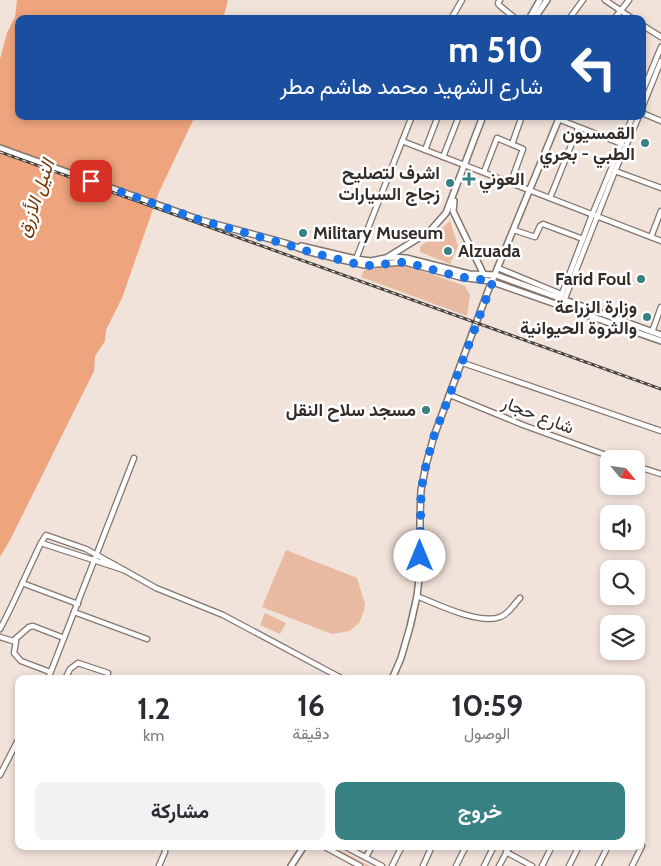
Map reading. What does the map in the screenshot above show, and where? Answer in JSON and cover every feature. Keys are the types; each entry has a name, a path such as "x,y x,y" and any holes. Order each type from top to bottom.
{"main road":[{"path":"531,15 540,0"},
{"path":"537,15 547,0"},
{"path":"385,258 422,237 446,213 483,120"},
{"path":"394,675 408,635 417,596 420,570 421,490 434,436 476,323 558,120"},
{"path":"0,147 182,212 310,252 364,266 405,262 460,277 493,281 661,341"},
{"path":"466,165 453,203 453,211 483,273"},
{"path":"182,212 313,249 356,259 406,258 469,274 483,273 496,275 562,297 661,335"},
{"path":"293,865 302,850"}],"street":[{"path":"453,15 462,0"},
{"path":"500,0 499,5 511,15"},
{"path":"572,15 583,0"},
{"path":"605,0 627,15"},
{"path":"618,15 629,0"},
{"path":"646,28 661,37"},
{"path":"646,83 661,47"},
{"path":"646,98 661,61"},
{"path":"646,114 661,120"},
{"path":"356,259 410,120"},
{"path":"425,150 436,120"},
{"path":"443,157 457,120"},
{"path":"512,144 521,120"},
{"path":"563,120 578,128 622,144"},
{"path":"562,297 631,120"},
{"path":"560,305 583,239 637,120"},
{"path":"550,198 578,128"},
{"path":"484,172 497,138 523,149 511,182"},
{"path":"402,141 661,241"},
{"path":"615,171 661,188"},
{"path":"651,237 661,211"},
{"path":"514,230 534,238 540,226 544,224 583,239"},
{"path":"498,268 562,297"},
{"path":"652,332 661,307"},
{"path":"463,362 661,431"},
{"name":"شارع حجار","path":"450,395 523,425 600,453"},
{"path":"49,675 134,458"},
{"path":"645,469 661,474"},
{"path":"0,629 46,535 97,554 156,588 223,616 335,675"},
{"path":"41,544 124,570"},
{"path":"22,583 78,604"},
{"path":"417,596 467,616 492,618 503,616 520,598"},
{"path":"74,612 147,639"},
{"path":"50,672 20,660 14,653 16,641 33,626 64,638"},
{"path":"0,637 12,642 16,641"},
{"path":"67,675 70,669 78,663 108,673"},
{"path":"0,775 15,746"},
{"path":"159,866 165,850"},
{"path":"329,850 352,864 360,866"},
{"path":"352,850 382,866"},
{"path":"366,857 370,850"},
{"path":"392,866 400,850"},
{"path":"423,866 430,850"},
{"path":"456,866 464,850"},
{"path":"484,866 492,850"},
{"path":"542,866 550,850"},
{"path":"568,866 577,850"},
{"path":"598,866 606,850"},
{"path":"632,866 640,850"},
{"path":"499,866 506,852 532,866"}],"shaded area":[{"path":"450,221 458,246 450,264 420,252 420,247"},
{"path":"405,265 465,286 470,295 467,316 361,277 364,270"},
{"path":"286,550 357,578 365,604 359,623 350,631 332,634 262,607"},
{"path":"265,613 286,623 280,634 260,625"}],"water":[{"path":"17,0 228,0 224,15 15,15"},
{"name":"النيل الأزرق","path":"15,17 15,120 193,120 159,192 122,298 106,330 105,341 95,356 94,371 0,557 0,59 7,33"}],"waterway":[{"path":"338,850 368,866"}],"railway":[{"path":"0,152 661,389"}],"place":[{"name":"القمسيون الطبي - بحري","path":"645,143"},
{"name":"العوني","path":"469,179"},
{"name":"اشرف لتصليح زجاج السيارات","path":"450,183"},
{"name":"Military Museum","path":"303,233"},
{"name":"Alzuada","path":"448,251"},
{"name":"Farid Foul","path":"641,279"},
{"name":"وزارة الزراعة والثروة الحيوانية","path":"647,317"},
{"name":"مسجد سلاح النقل","path":"426,410"}],"route":[{"path":"91,181 200,220 364,266 405,262 460,277 493,281 434,436 426,465 421,490 420,556"}]}
